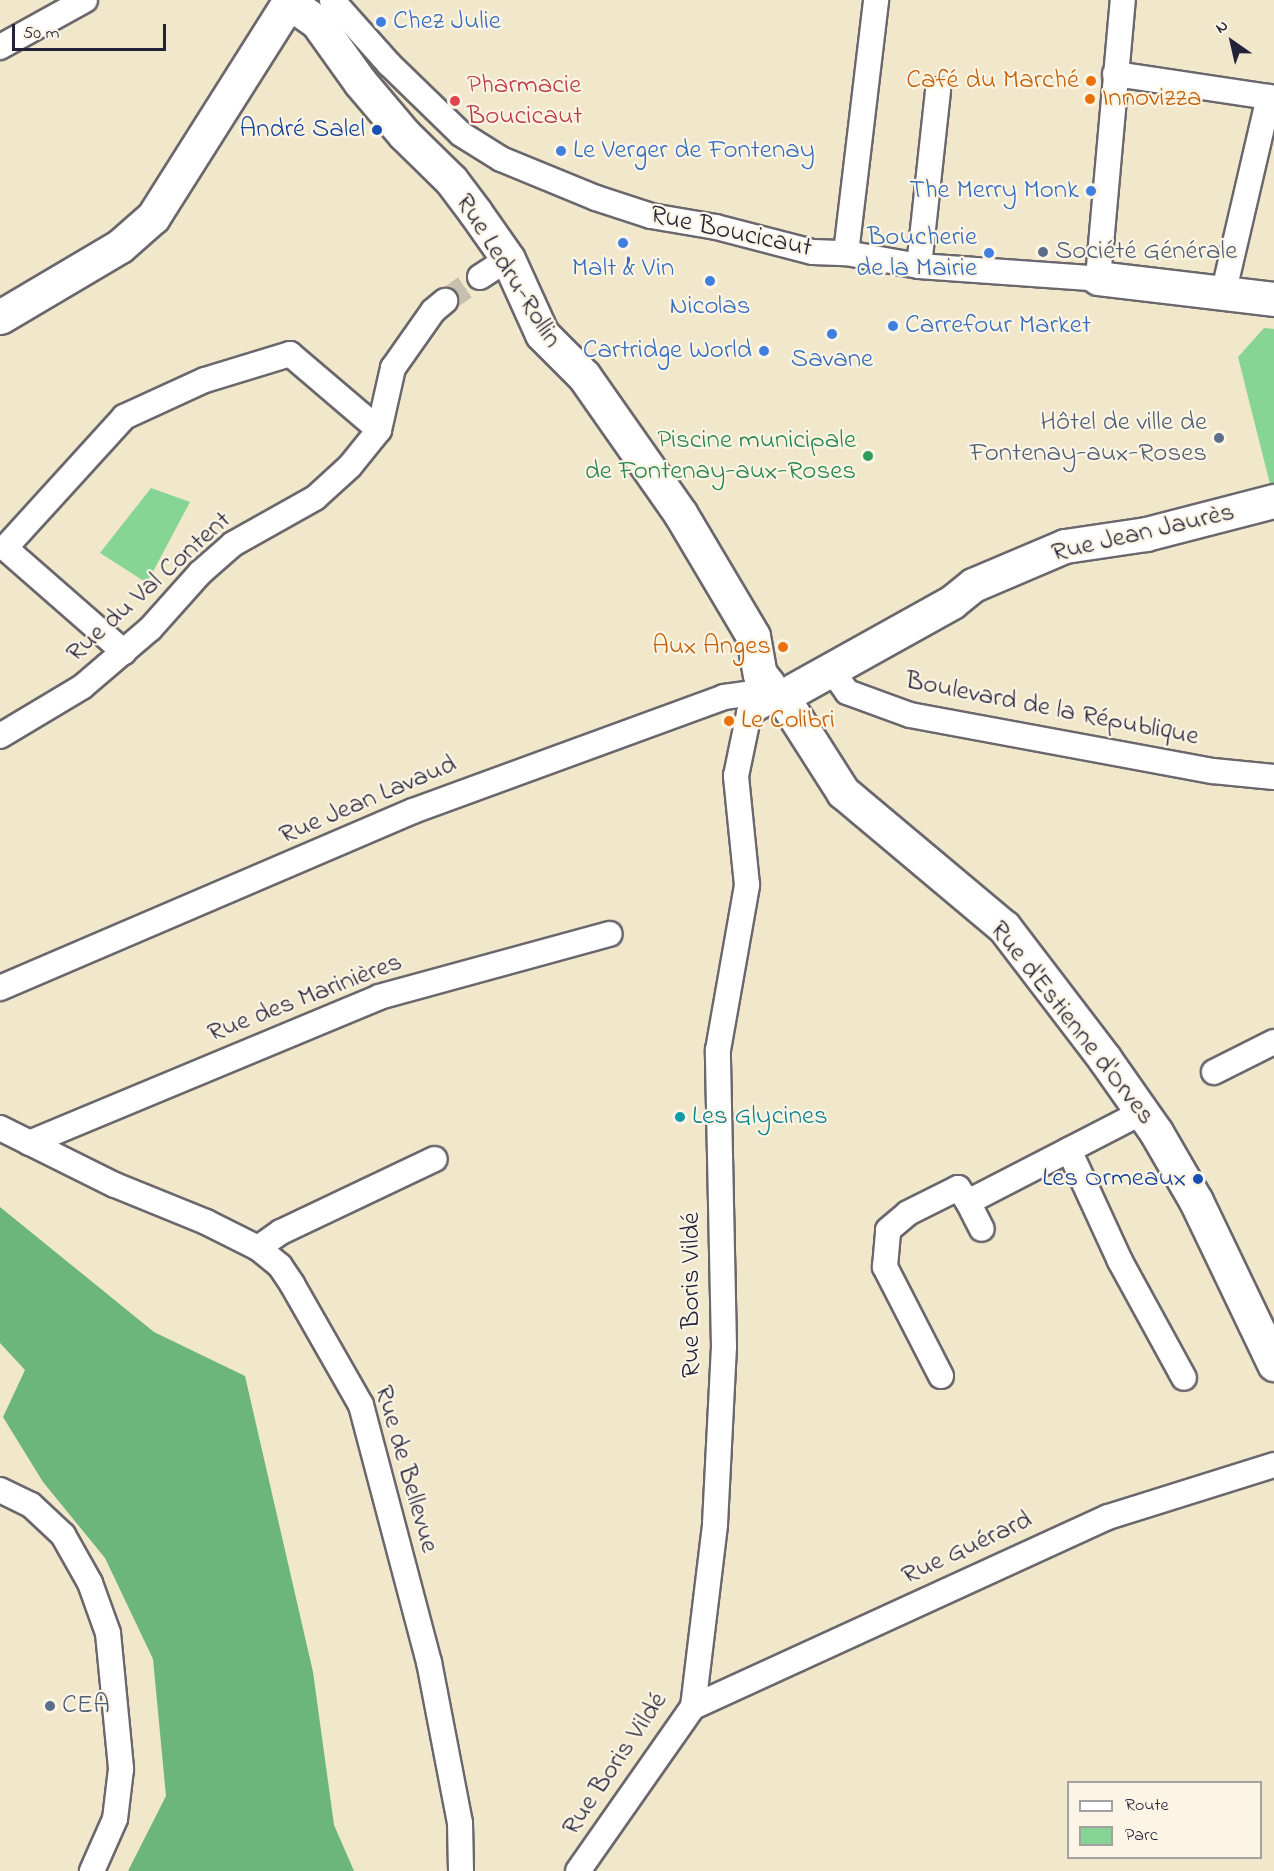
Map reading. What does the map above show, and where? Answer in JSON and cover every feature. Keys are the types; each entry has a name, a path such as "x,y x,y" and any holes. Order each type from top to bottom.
{"street":[{"path":"0,47 85,0"},
{"name":"Rue Boucicaut","path":"332,0 438,115 501,159 651,216 716,227 780,247 846,253 920,266 1098,278 1274,298"},
{"path":"846,253 876,0"},
{"path":"0,317 120,246 153,217 290,2"},
{"name":"Rue Ledru-Rollin","path":"290,2 317,22 346,65 404,134 451,180 508,259 542,334 584,376 680,513 753,636 760,674 768,696"},
{"path":"1098,278 1122,6"},
{"path":"1115,74 1269,97 1224,291"},
{"path":"920,266 938,90"},
{"path":"480,277 508,259"},
{"name":"Rue du Val Content","path":"0,736 82,687 124,652 233,544 315,498 350,466 379,430 393,368 433,311 446,301"},
{"path":"124,652 5,548 124,417 204,380 290,354 379,430"},
{"name":"Rue Jean Jaurès","path":"768,696 832,671 951,602 973,585 1065,546 1146,534 1274,501"},
{"name":"Boulevard de la République","path":"832,671 847,692 910,715 1213,771 1274,777"},
{"name":"Rue Jean Lavaud","path":"0,988 413,811 724,697 768,696"},
{"name":"Rue d'Estienne d'Orves","path":"768,696 843,792 1004,927 1142,1112 1196,1201 1274,1364"},
{"name":"Rue Boris Vildé","path":"578,1871 693,1707 716,1512 724,1347 718,1050 747,885 736,776 768,696"},
{"name":"Rue des Marinières","path":"29,1143 379,997 610,934"},
{"path":"1214,1071 1274,1042"},
{"path":"968,1202 1142,1112"},
{"name":"Rue de Bellevue","path":"0,1128 115,1185 206,1222 258,1248 280,1266 361,1405 429,1662 460,1823 461,1871"},
{"path":"1069,1149 1120,1261 1184,1378"},
{"path":"258,1248 281,1232 435,1159"},
{"path":"941,1376 885,1267 888,1230 908,1213 958,1188 982,1229"},
{"name":"Rue Guérard","path":"693,1707 1108,1517 1274,1465"},
{"path":"0,1490 31,1505 63,1535 90,1583 108,1633 121,1769 115,1819 92,1871"}],"green space":[{"path":"1264,328 1274,329 1274,483 1270,484 1238,357"},
{"path":"151,488 190,502 147,583 100,553"},
{"path":"0,1207 154,1332 245,1376 313,1672 334,1825 354,1871 128,1871 166,1796 153,1659 105,1558 43,1482 3,1417 25,1370 0,1343"}],"tunnel":[{"path":"445,301 480,277"}],"place":[{"name":"Chez Julie","path":"381,22"},
{"name":"Café du Marché","path":"1091,81"},
{"name":"Innovizza","path":"1090,99"},
{"name":"Pharmacie Boucicaut","path":"455,101"},
{"name":"André Salel","path":"377,130"},
{"name":"Le Verger de Fontenay","path":"561,151"},
{"name":"The Merry Monk","path":"1091,191"},
{"name":"Malt & Vin","path":"623,243"},
{"name":"Société Générale","path":"1043,252"},
{"name":"Boucherie de la Mairie","path":"989,253"},
{"name":"Nicolas","path":"710,281"},
{"name":"Carrefour Market","path":"893,326"},
{"name":"Savane","path":"832,334"},
{"name":"Cartridge World","path":"764,351"},
{"name":"Hôtel de ville de Fontenay-aux-Roses","path":"1219,438"},
{"name":"Piscine municipale de Fontenay-aux-Roses","path":"868,456"},
{"name":"Aux Anges","path":"783,647"},
{"name":"Le Colibri","path":"729,721"},
{"name":"Les Glycines","path":"680,1117"},
{"name":"Les Ormeaux","path":"1198,1179"},
{"name":"CEA","path":"50,1706"}]}
